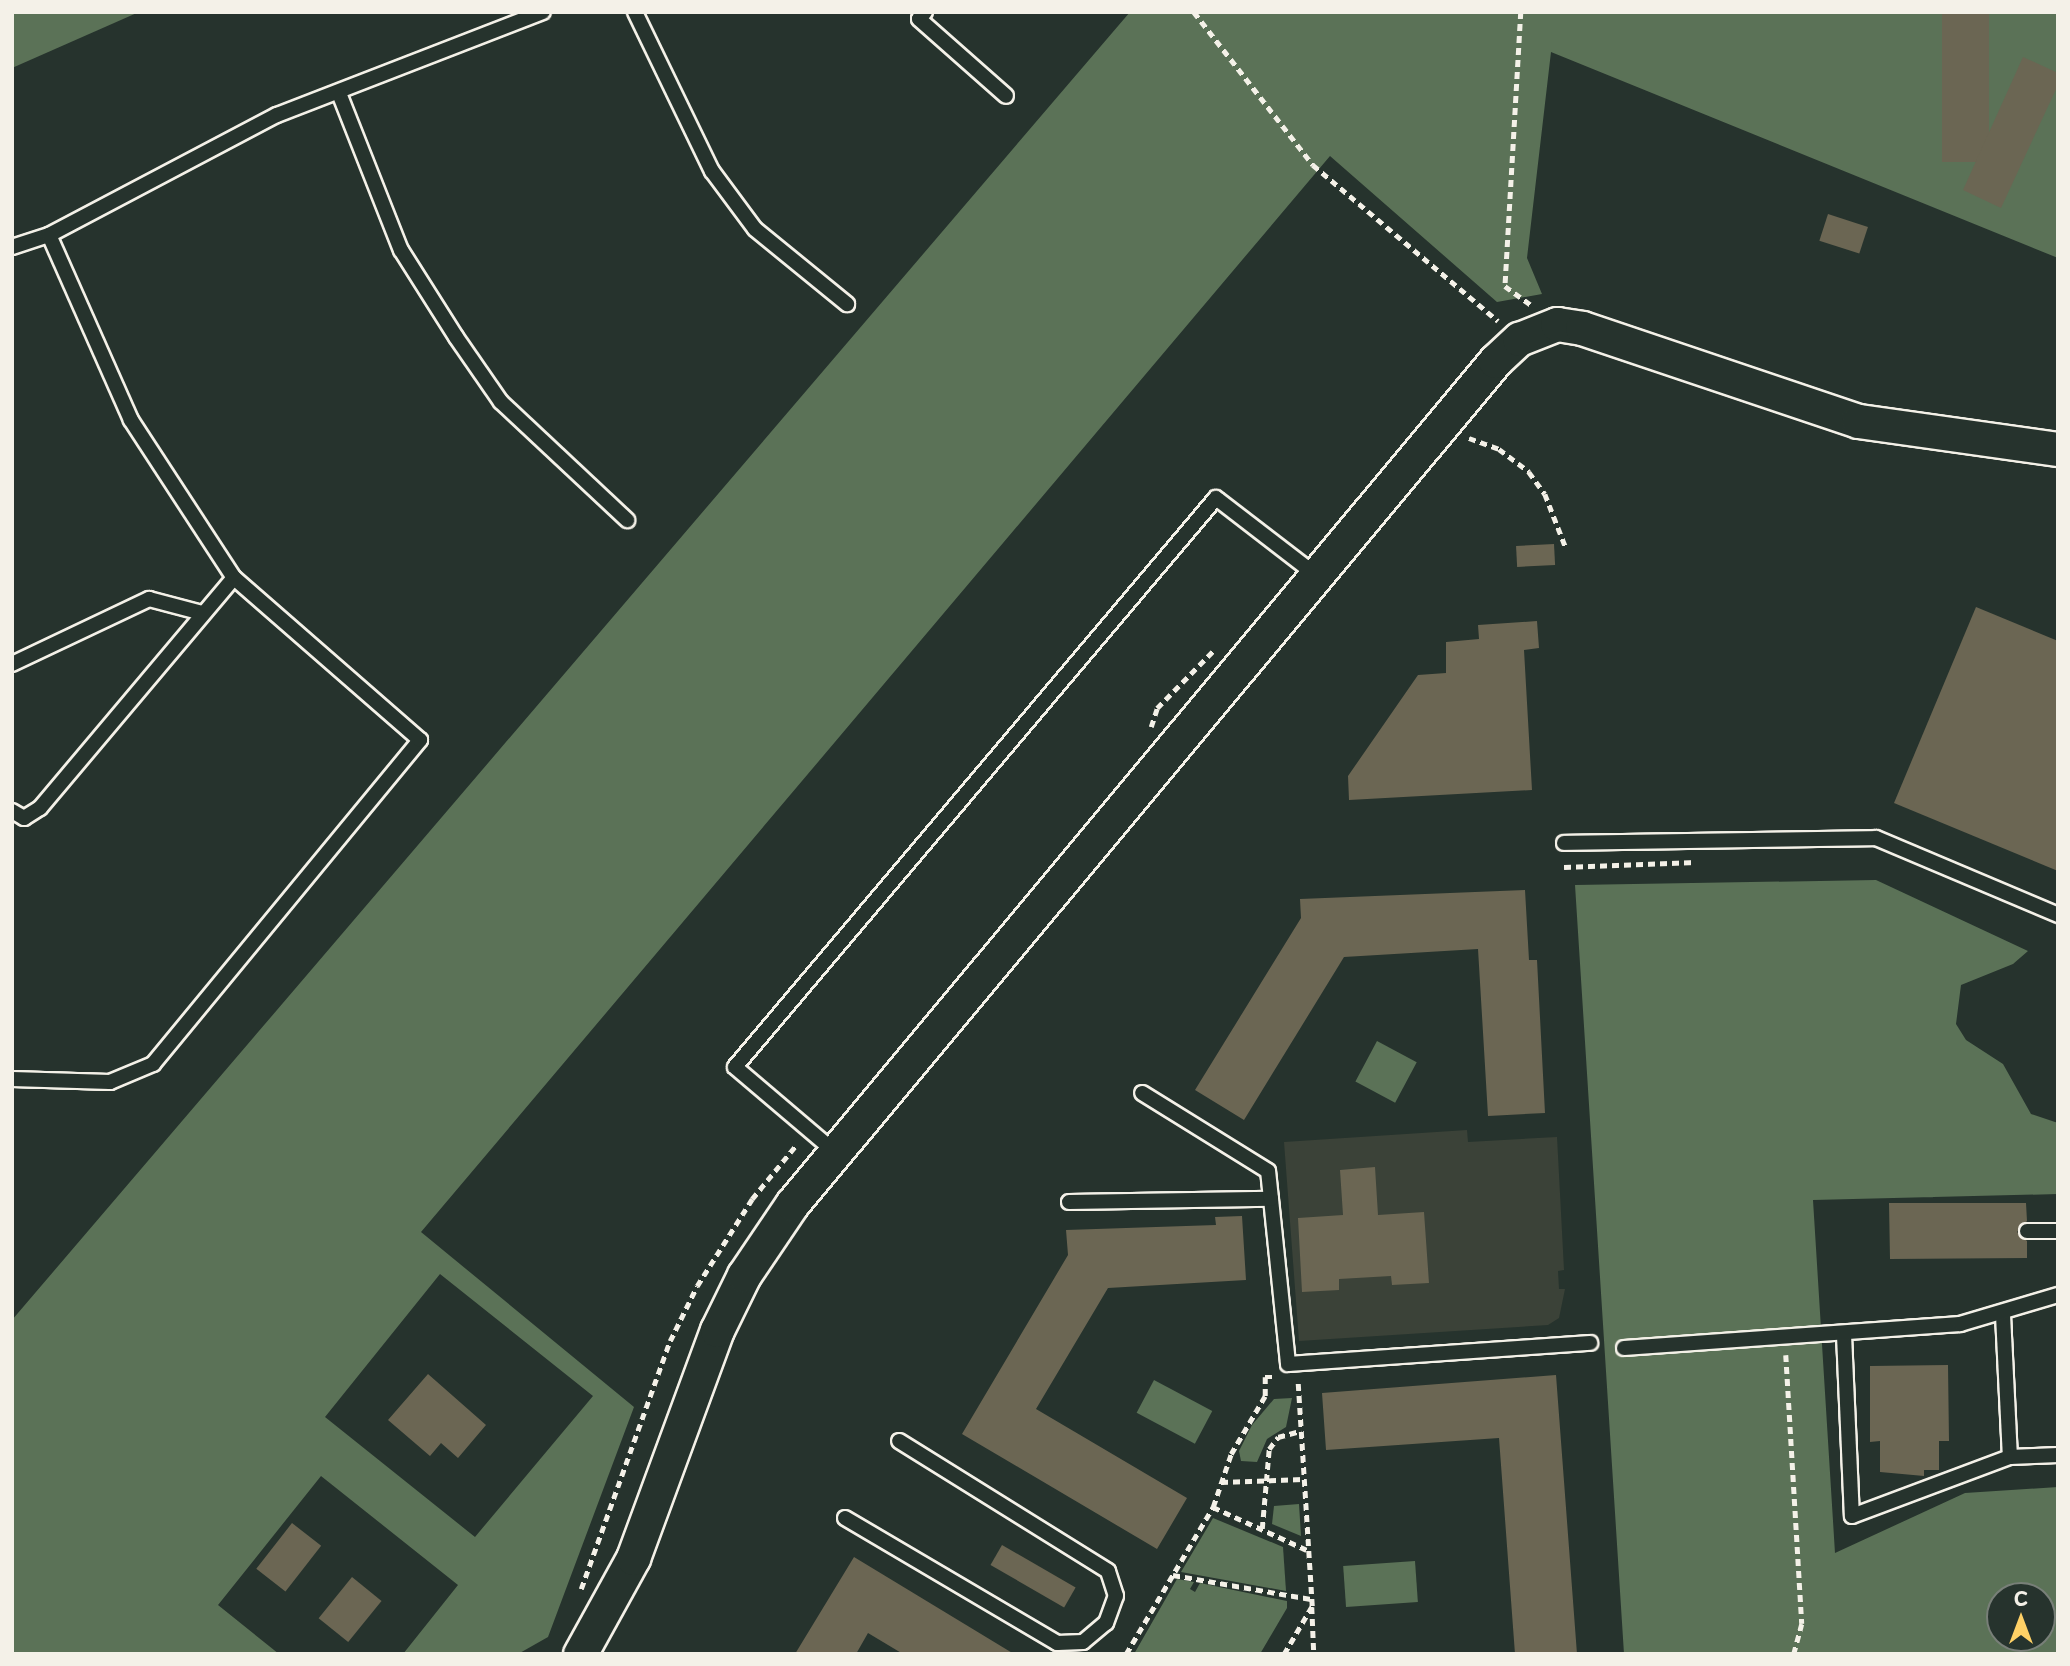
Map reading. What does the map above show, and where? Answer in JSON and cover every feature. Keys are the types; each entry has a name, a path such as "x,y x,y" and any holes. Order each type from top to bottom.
{"street":[{"path":"580,1654 633,1558 692,1391 744,1275 835,1152 1495,361 1533,330 1557,324 1858,421 2058,449"}],"lane":[{"path":"12,247 49,235 277,115 543,12"},
{"path":"635,12 712,171 755,229 847,304"},
{"path":"925,12 919,19 1006,96"},
{"path":"339,93 401,250 456,337 501,402 627,520"},
{"path":"12,1079 110,1082 153,1064 420,740 234,578 131,420 49,235"},
{"path":"835,1152 734,1067 1216,498 1317,575"},
{"path":"12,811 24,818 40,808 234,578"},
{"path":"12,664 149,599 202,613"},
{"path":"1564,843 1876,838 2058,915"},
{"path":"1142,1093 1268,1171 1288,1364 1590,1343"},
{"path":"1069,1202 1271,1199"},
{"path":"2027,1231 2058,1231"},
{"path":"1624,1348 1844,1335 2003,1315 2031,1300 2058,1295"},
{"path":"2003,1315 2010,1457"},
{"path":"1844,1335 1852,1517 2010,1457 2058,1455"},
{"path":"845,1518 1057,1643 1083,1642 1106,1623 1116,1596 1108,1571 899,1441"}],"path":[{"path":"1194,12 1313,164 1498,321"},
{"path":"1521,12 1505,286 1557,324"},
{"path":"1469,438 1499,449 1529,472 1545,494 1566,548"},
{"path":"1564,867 1701,862"},
{"path":"1785,1338 1802,1624 1794,1654"},
{"path":"1126,1654 1213,1507 1221,1482 1265,1396 1265,1377 1298,1376 1314,1654"},
{"path":"1262,1529 1265,1480 1273,1443 1301,1431"},
{"path":"1221,1482 1303,1479"},
{"path":"1213,1507 1307,1550"},
{"path":"1173,1574 1311,1599"},
{"path":"1284,1654 1312,1606"}],"shaded area":[{"path":"1467,1130 1468,1142 1557,1137 1564,1270 1558,1271 1559,1289 1565,1289 1559,1318 1548,1325 1299,1341 1284,1142"}],"green space":[{"path":"12,12 139,12 12,68"},
{"path":"1130,12 2058,12 2058,258 1551,52 1527,258 1542,294 1497,302 1330,156 421,1232 634,1407 548,1637 518,1654 403,1654 458,1585 321,1476 218,1605 279,1654 12,1654 12,1320","holes":["440,1274 593,1396 475,1537 325,1417"]},
{"path":"1876,880 2028,951 2013,964 1961,985 1956,1024 1966,1040 2003,1064 2031,1114 2058,1123 2058,1194 1813,1200 1835,1553 1965,1493 2058,1487 2058,1654 1624,1654 1575,885"},
{"path":"1377,1041 1417,1062 1395,1103 1355,1082"},
{"path":"1154,1380 1212,1411 1195,1444 1137,1413"},
{"path":"1292,1398 1286,1427 1267,1439 1257,1462 1241,1461 1239,1451 1252,1425 1274,1399"},
{"path":"1299,1504 1301,1536 1272,1524 1274,1506"},
{"path":"1213,1518 1283,1547 1286,1591 1181,1572"},
{"path":"1415,1561 1418,1602 1346,1607 1343,1566"},
{"path":"1177,1579 1194,1582 1190,1589 1195,1592 1200,1583 1287,1601 1287,1608 1260,1654 1134,1654"}],"building":[{"path":"1942,12 1989,12 1989,162 1942,162"},
{"path":"2023,57 2058,73 2058,85 2001,208 1963,190"},
{"path":"1828,214 1868,227 1859,254 1819,241"},
{"path":"1554,544 1555,565 1517,567 1516,546"},
{"path":"1976,607 2058,641 2058,871 1894,803"},
{"path":"1537,621 1539,648 1524,650 1532,790 1349,800 1348,776 1418,675 1446,673 1446,642 1479,639 1478,625"},
{"path":"1525,890 1529,960 1537,960 1545,1113 1488,1116 1478,949 1344,957 1244,1120 1195,1090 1301,918 1300,899"},
{"path":"1375,1167 1378,1215 1424,1212 1429,1283 1392,1285 1391,1276 1339,1279 1339,1290 1302,1292 1298,1218 1343,1215 1340,1170"},
{"path":"1889,1203 2026,1203 2027,1221 2017,1232 2027,1241 2027,1258 1890,1259"},
{"path":"1242,1216 1246,1280 1108,1288 1036,1409 1187,1498 1157,1549 962,1434 1068,1255 1066,1230 1216,1225 1215,1217"},
{"path":"1948,1365 1949,1441 1939,1441 1939,1470 1924,1470 1924,1476 1880,1472 1880,1441 1870,1442 1870,1366"},
{"path":"428,1374 486,1425 458,1458 441,1443 430,1456 388,1420"},
{"path":"1556,1375 1577,1654 1515,1654 1499,1438 1326,1450 1322,1393"},
{"path":"292,1523 321,1546 285,1591 256,1569"},
{"path":"1002,1545 1076,1587 1064,1607 990,1565"},
{"path":"854,1557 1014,1654 903,1654 868,1633 856,1654 795,1654"},
{"path":"352,1577 382,1601 348,1642 319,1618"}]}
